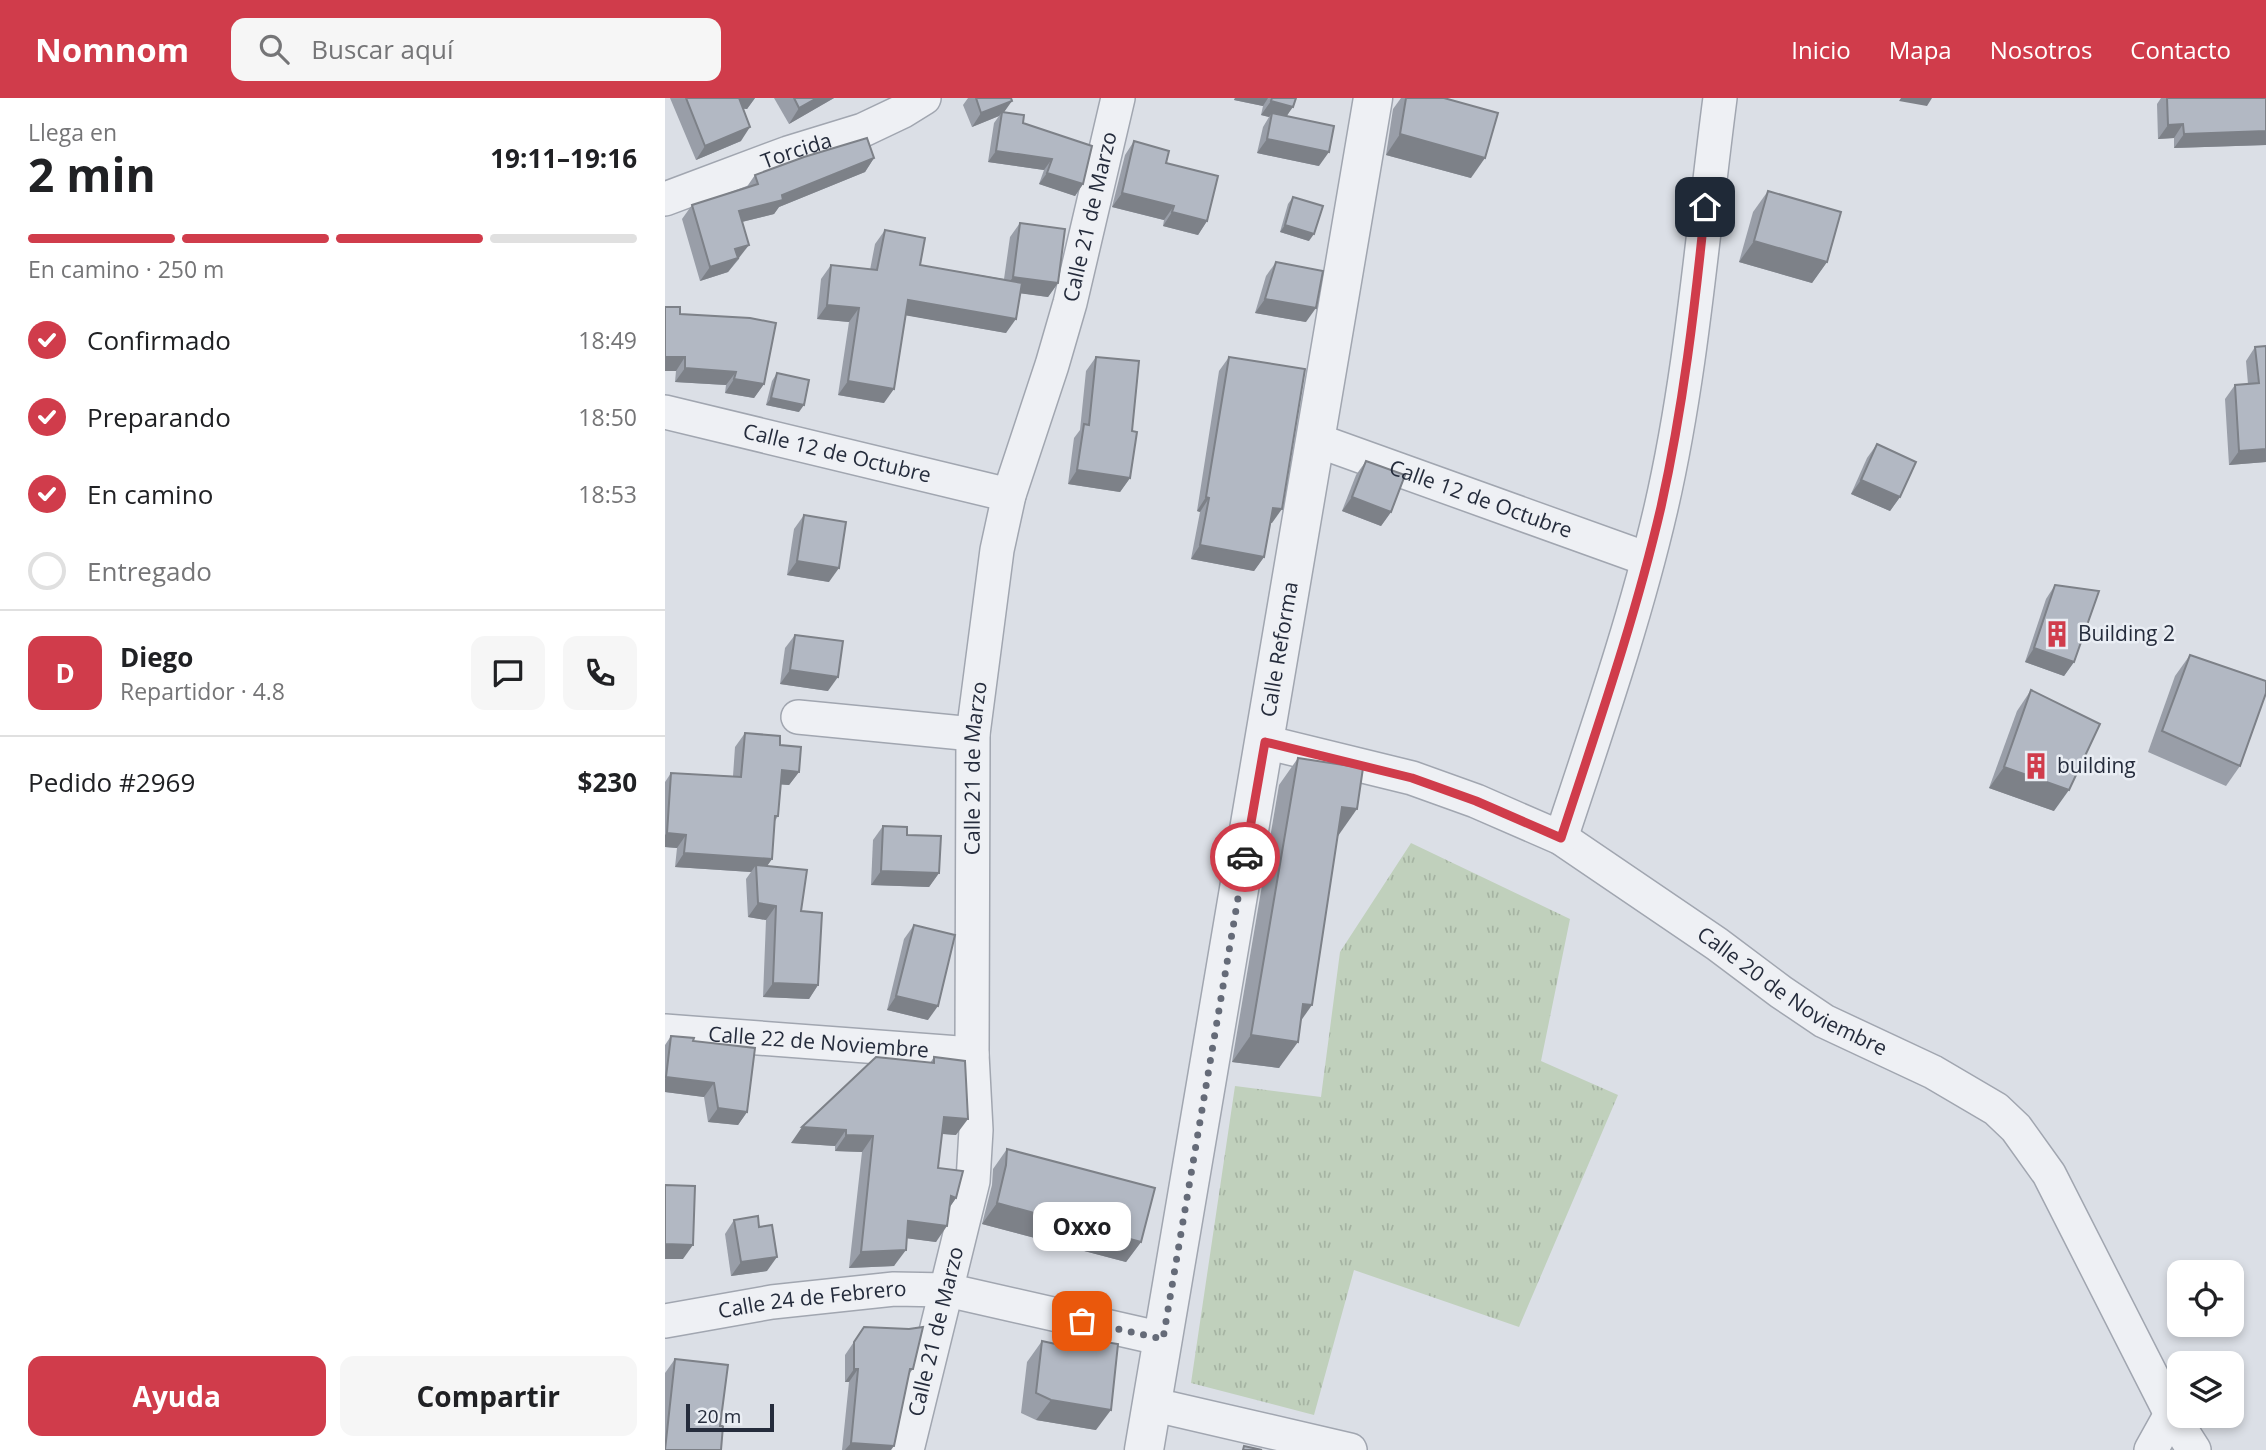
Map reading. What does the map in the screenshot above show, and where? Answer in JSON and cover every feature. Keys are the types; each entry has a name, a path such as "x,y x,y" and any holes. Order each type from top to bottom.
{"street":[{"name":"Torcida","path":"665,199 787,153 863,130 924,98"},
{"name":"Calle 21 de Marzo","path":"907,1450 973,1181 976,1130 972,1054 973,734 997,550 1009,495 1070,303 1118,98"},
{"name":"Calle Reforma","path":"1144,1450 1373,98"},
{"path":"1561,838 1618,666 1663,495 1692,329 1720,98"},
{"name":"Calle 12 de Octubre","path":"665,412 1009,495"},
{"name":"Calle 12 de Octubre","path":"1316,440 1647,559"},
{"path":"798,717 973,734"},
{"name":"Calle 20 de Noviembre","path":"1265,742 1412,778 1476,801 1561,838 1825,1021 1933,1072 1996,1109 2034,1150 2049,1174 2167,1406"},
{"name":"Calle 22 de Noviembre","path":"665,1031 972,1054"},
{"name":"Calle 24 de Febrero","path":"665,1321 772,1302 894,1289 947,1290 1163,1339"},
{"path":"1151,1404 1350,1450"},
{"path":"2151,1450 2167,1421"},
{"name":"Calle 20 de Noviembre","path":"2180,1428 2194,1450"}],"green space":[{"path":"1411,843 1570,919 1541,1061 1618,1095 1519,1327 1354,1270 1314,1415 1191,1383 1235,1086 1321,1097 1340,952"}],"building":[{"path":"686,98 739,98 750,127 705,146"},
{"path":"794,98 817,98 799,108"},
{"path":"976,98 1011,98 1012,101 981,113"},
{"path":"1272,98 1296,98 1293,107 1271,101"},
{"path":"1406,98 1444,98 1498,113 1485,158 1400,134"},
{"path":"2167,98 2266,98 2266,131 2184,134 2183,124 2168,125"},
{"path":"1002,112 1024,115 1023,123 1092,146 1083,184 1047,173 1052,159 996,151"},
{"path":"1272,113 1334,126 1329,152 1267,139"},
{"path":"867,138 874,158 782,195 783,200 739,211 749,245 735,249 738,258 710,267 692,205 758,184 755,175"},
{"path":"1134,141 1169,151 1166,163 1218,176 1207,221 1172,212 1174,206 1122,193"},
{"path":"1768,191 1841,212 1827,262 1754,241"},
{"path":"1293,197 1323,206 1314,234 1285,225"},
{"path":"1020,223 1065,229 1058,283 1013,277"},
{"path":"885,230 925,238 920,265 1022,283 1016,319 908,300 894,389 848,381 859,308 827,305 831,265 877,270"},
{"path":"1276,262 1323,271 1316,308 1265,299"},
{"path":"665,307 680,307 680,314 750,318 776,323 764,384 734,379 736,372 685,368 685,357 665,357"},
{"path":"2266,346 2266,449 2239,451 2235,385 2259,383 2255,347"},
{"path":"1096,357 1139,361 1132,431 1137,432 1130,478 1077,470 1084,424 1089,425"},
{"path":"1229,357 1305,369 1282,509 1273,508 1264,557 1200,545"},
{"path":"777,373 809,380 804,405 771,398"},
{"path":"1877,444 1916,462 1900,497 1861,480"},
{"path":"1366,461 1405,475 1391,512 1352,497"},
{"path":"804,515 846,522 839,568 797,561"},
{"name":"Building 2","path":"2055,585 2099,591 2074,662 2034,648"},
{"path":"795,635 843,641 838,677 790,670"},
{"path":"2190,655 2266,681 2266,693 2240,766 2162,731"},
{"name":"building","path":"2031,690 2100,724 2069,790 2004,767"},
{"path":"745,733 780,736 780,745 801,747 799,772 782,770 772,859 684,853 686,835 667,833 671,773 741,777"},
{"path":"1298,758 1363,768 1357,809 1342,807 1312,1005 1303,1004 1298,1042 1251,1035"},
{"path":"883,826 907,827 907,835 941,836 939,873 881,871"},
{"path":"756,865 807,870 801,911 822,913 818,985 773,983 776,906 758,903"},
{"path":"914,925 955,935 938,1006 896,996"},
{"path":"671,1036 755,1048 747,1112 718,1108 714,1083 666,1077"},
{"path":"876,1057 934,1063 934,1057 965,1061 968,1119 944,1117 938,1168 963,1171 956,1198 951,1196 947,1226 908,1221 906,1250 861,1252 873,1136 846,1135 846,1130 802,1127"},
{"path":"1007,1149 1155,1188 1141,1242 997,1203"},
{"path":"665,1185 695,1186 693,1245 665,1244"},
{"path":"758,1216 759,1227 772,1225 777,1257 741,1262 734,1220"},
{"path":"864,1327 923,1327 913,1369 910,1369 894,1446 851,1443 858,1369 854,1369 854,1342"},
{"path":"1061,1335 1118,1344 1111,1410 1051,1400 1036,1393 1042,1341 1060,1345"},
{"path":"675,1359 728,1365 720,1426 723,1426 721,1450 665,1450"},
{"path":"1244,1446 1262,1450 1243,1450"}],"way so far":[{"path":"1082,1321 1163,1339 1245,857"}],"place":[{"name":"Building 2","path":"2057,634"},
{"name":"building","path":"2036,766"},
{"name":"Oxxo","path":"1082,1321"}],"route":[{"path":"1245,857 1265,742 1412,778 1476,801 1561,838 1618,666 1661,508 1692,329 1705,207"}]}
